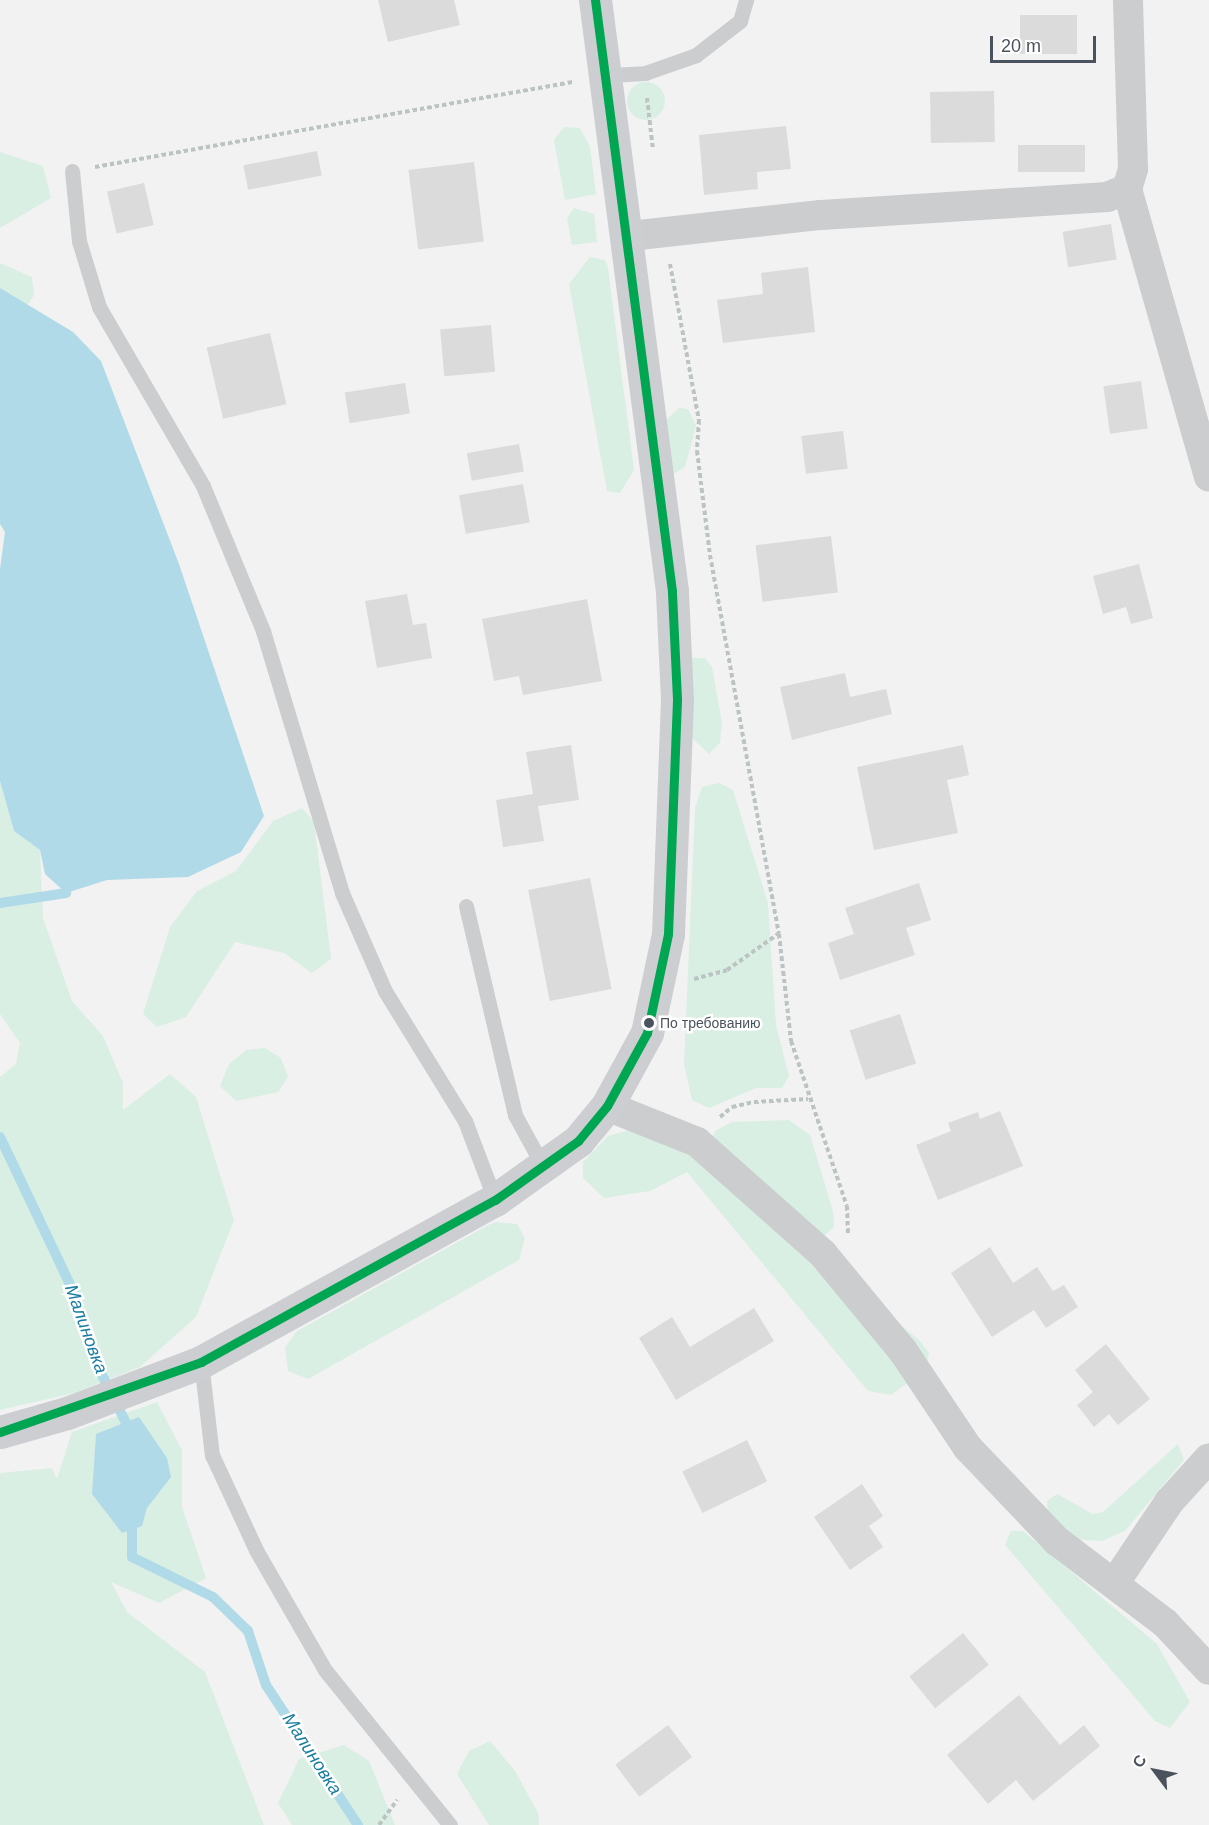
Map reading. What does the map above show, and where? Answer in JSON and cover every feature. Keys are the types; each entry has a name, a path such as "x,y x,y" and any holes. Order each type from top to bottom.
{"street":[{"path":"0,1432 67,1413 201,1362 495,1200 544,1168 607,1106 647,1033 660,982 668,934 677,699 672,591 630,236 609,75 595,0"},
{"path":"1128,0 1133,169 1127,189 1209,477"},
{"path":"630,236 821,215 1107,197 1127,189"},
{"path":"607,1106 697,1142 823,1254 903,1351 968,1448 1058,1541 1165,1623 1209,1670"},
{"path":"1114,1584 1169,1502 1209,1458"}],"lane":[{"path":"609,75 645,74 724,39 740,21 746,0"},
{"path":"72,171 79,241 99,307 203,486 263,631 342,893 385,991 465,1121 495,1200"},
{"path":"466,906 515,1115 544,1168"},
{"path":"201,1362 212,1455 256,1550 325,1670 411,1783 450,1825"}],"path":[{"path":"645,74 653,157"},
{"path":"72,171 609,75"},
{"path":"664,233 699,420 697,451 728,665 779,934 791,1041 808,1099 837,1171 850,1230 823,1254"},
{"path":"660,982 727,970 764,949 779,934"},
{"path":"697,1142 732,1107 808,1099"},
{"path":"379,1825 411,1783"}],"green space":[{"path":"646,82 660,87 665,101 660,115 646,120 632,115 627,101 632,87"},
{"path":"564,127 580,128 590,147 596,194 565,200 554,140"},
{"path":"0,152 43,166 51,198 0,228"},
{"path":"574,208 594,214 597,242 572,245 567,218"},
{"path":"590,257 605,260 608,268 634,470 620,493 607,491 569,284"},
{"path":"0,263 32,277 34,295 26,307 0,288"},
{"path":"679,408 688,409 696,426 685,467 672,475 664,422"},
{"path":"692,658 705,658 712,667 722,723 720,743 709,754 689,735 686,670"},
{"path":"0,781 14,831 40,850 43,918 72,1001 103,1036 123,1083 123,1110 170,1074 196,1097 234,1220 196,1317 140,1367 74,1393 0,1410 0,1077 16,1064 20,1043 0,1014"},
{"path":"719,783 733,790 768,903 776,1025 789,1076 782,1088 756,1088 709,1108 692,1100 684,1064 695,808 702,787"},
{"path":"302,808 314,822 331,959 312,973 284,953 235,942 186,1017 157,1027 143,1014 170,927 197,891 236,871 273,821"},
{"path":"265,1048 281,1058 288,1077 278,1092 236,1101 220,1086 229,1064 246,1050"},
{"path":"789,1120 810,1135 833,1211 834,1227 825,1235 814,1235 710,1143 715,1131 732,1122"},
{"path":"637,1128 689,1150 920,1341 929,1353 925,1370 891,1395 868,1391 687,1172 650,1191 604,1198 583,1178 583,1162 608,1136"},
{"path":"494,1222 517,1224 525,1238 519,1260 308,1379 288,1371 285,1347 297,1331"},
{"path":"157,1402 182,1450 182,1507 206,1578 159,1603 111,1582 127,1612 205,1672 264,1825 0,1825 0,1473 52,1468 57,1479 72,1432"},
{"path":"1178,1444 1184,1460 1125,1531 1102,1541 1073,1539 1048,1513 1047,1501 1057,1494 1093,1514 1103,1512"},
{"path":"1011,1531 1023,1531 1157,1644 1190,1702 1170,1728 1155,1721 1005,1545"},
{"path":"490,1741 515,1771 538,1813 539,1825 489,1825 457,1774 469,1751"},
{"path":"344,1745 369,1761 395,1825 292,1825 278,1803 299,1759"}],"water":[{"path":"0,288 73,332 101,361 179,564 264,816 241,852 188,877 107,880 66,893 45,874 40,850 14,831 0,781 0,569 5,532 0,524"},
{"path":"139,1417 167,1458 171,1477 147,1508 142,1526 122,1533 92,1494 96,1434"}],"building":[{"path":"378,0 454,0 460,25 388,42"},
{"path":"1020,15 1077,15 1077,54 1020,54"},
{"path":"994,91 995,142 931,143 930,92"},
{"path":"786,126 791,169 757,172 758,189 704,195 699,135"},
{"path":"1018,145 1085,145 1085,172 1018,172"},
{"path":"317,151 322,176 248,190 243,165"},
{"path":"474,162 484,241 418,249 408,170"},
{"path":"144,183 154,225 117,233 107,192"},
{"path":"1111,224 1117,260 1068,267 1063,232"},
{"path":"808,267 815,332 723,343 717,300 763,294 761,273"},
{"path":"491,325 495,372 444,376 440,329"},
{"path":"270,333 286,404 223,419 207,348"},
{"path":"1141,381 1148,429 1110,434 1103,386"},
{"path":"405,383 410,414 350,423 345,393"},
{"path":"843,431 848,469 806,474 801,436"},
{"path":"519,444 524,472 472,481 467,453"},
{"path":"523,484 530,522 466,534 459,495"},
{"path":"831,536 838,593 763,602 756,545"},
{"path":"1139,564 1153,618 1131,624 1126,607 1103,614 1093,576"},
{"path":"407,594 413,625 426,623 432,658 377,668 365,601"},
{"path":"587,599 602,681 523,695 519,676 494,681 482,619"},
{"path":"845,673 850,697 886,689 892,714 792,740 780,687"},
{"path":"571,745 579,800 538,806 544,841 503,847 496,800 533,794 526,752"},
{"path":"963,745 969,775 947,780 958,833 874,850 857,767"},
{"path":"590,878 612,989 550,1001 528,890"},
{"path":"919,883 931,920 906,928 915,955 840,980 828,943 854,934 845,908"},
{"path":"900,1014 916,1063 866,1080 850,1030"},
{"path":"1000,1111 1023,1166 938,1200 916,1145 951,1131 948,1123 978,1112 980,1119"},
{"path":"990,1247 1013,1283 1037,1267 1053,1291 1064,1285 1078,1307 1046,1328 1034,1310 992,1337 951,1273"},
{"path":"754,1308 774,1341 676,1400 639,1338 672,1317 690,1347"},
{"path":"1106,1344 1150,1399 1118,1425 1109,1414 1094,1427 1077,1405 1093,1392 1075,1370"},
{"path":"747,1440 767,1481 702,1513 682,1472"},
{"path":"862,1484 883,1516 869,1526 883,1547 850,1570 814,1517"},
{"path":"963,1633 989,1665 935,1708 909,1676"},
{"path":"1019,1695 1060,1745 1084,1725 1100,1746 1033,1801 1016,1780 988,1804 947,1755"},
{"path":"668,1725 692,1757 639,1797 615,1765"}],"waterway":[{"path":"0,903 66,893"},
{"name":"Малиновка","path":"0,1137 74,1293 92,1355 132,1435"},
{"name":"Малиновка","path":"132,1518 132,1557 213,1597 248,1631 266,1685 358,1825"}],"transit line":[{"path":"0,1432 201,1362 495,1200 578,1141 607,1106 647,1033 668,934 677,699 672,591 595,0"}],"place":[{"name":"По требованию","path":"649,1023"}]}
